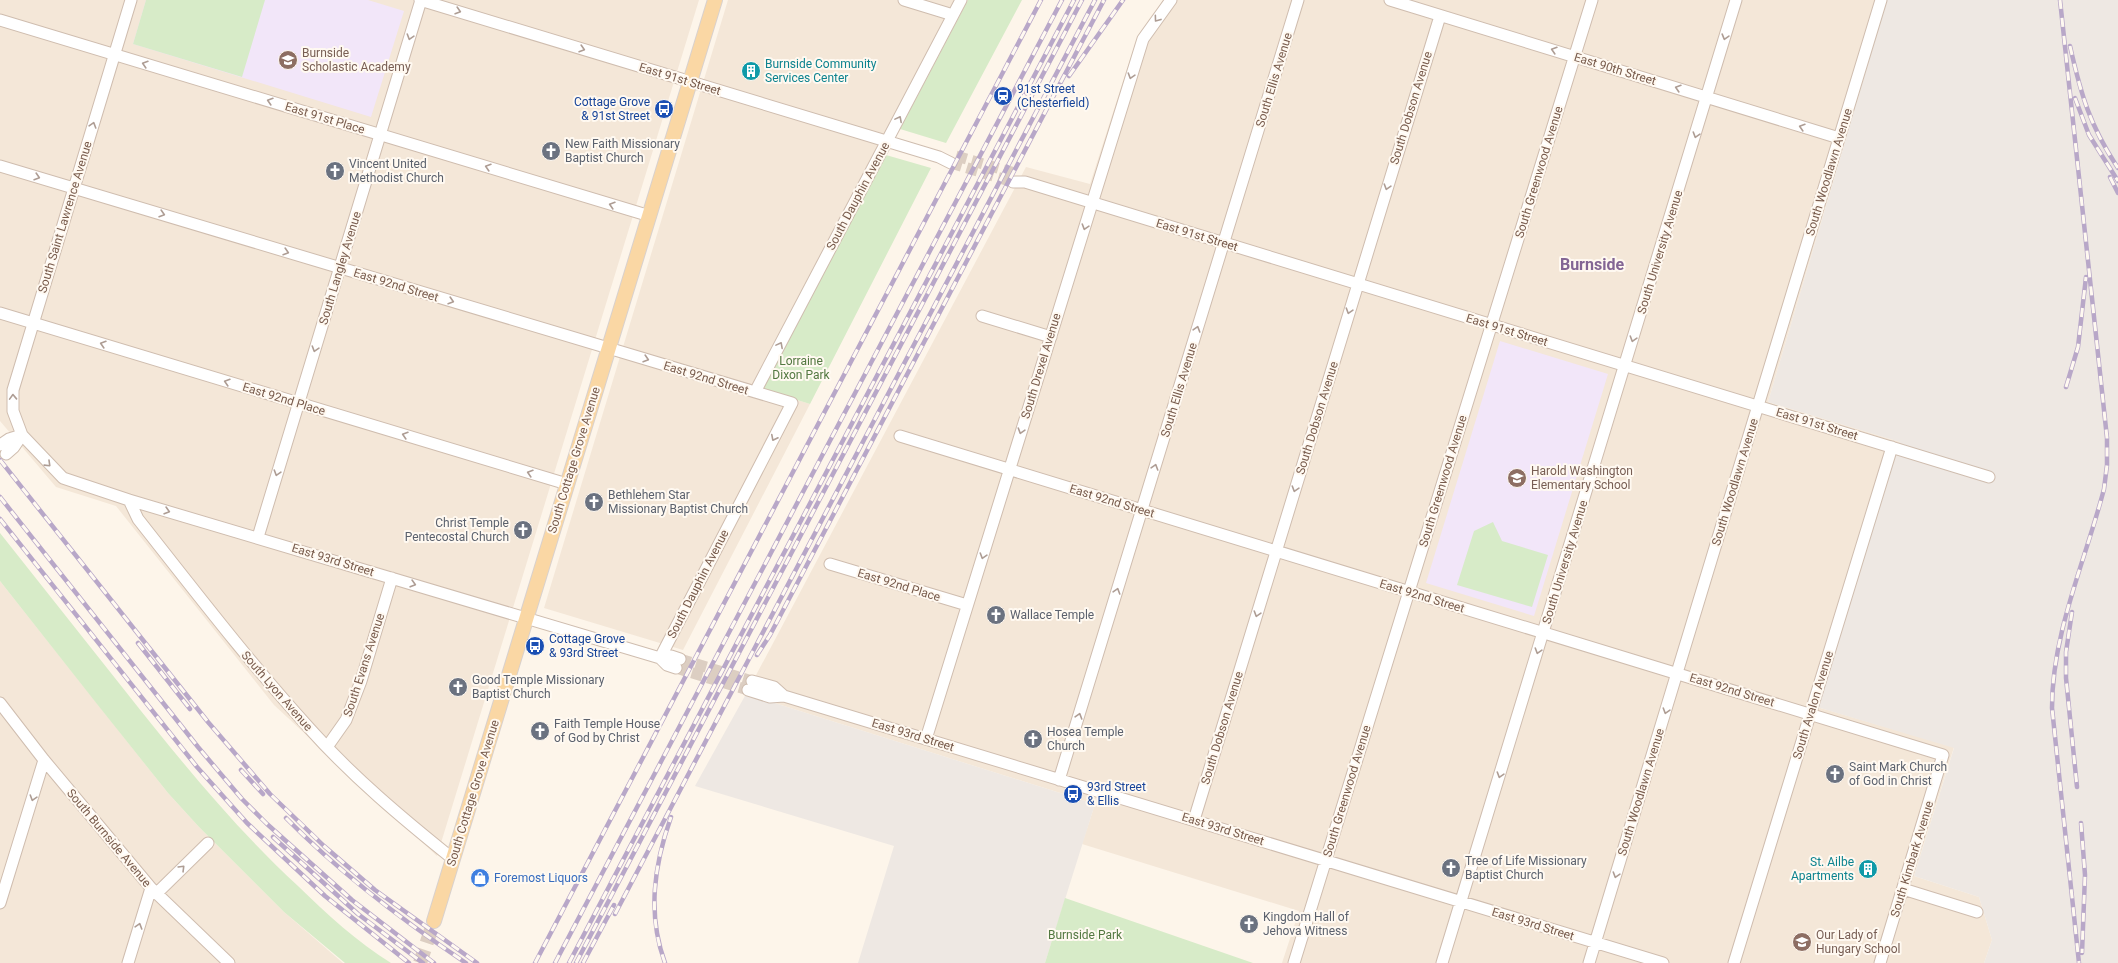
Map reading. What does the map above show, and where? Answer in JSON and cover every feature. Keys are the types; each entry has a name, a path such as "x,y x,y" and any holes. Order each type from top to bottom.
{"main road":[{"name":"South Cottage Grove Avenue","path":"434,921 715,0"}],"street":[{"name":"South Saint Lawrence Avenue","path":"22,434 13,410 13,390 131,0"},
{"name":"East 91st Street","path":"421,0 953,160"},
{"name":"South Langley Avenue","path":"258,537 421,0"},
{"path":"904,0 953,15"},
{"name":"South Dauphin Avenue","path":"755,392 961,0"},
{"name":"South Drexel Avenue","path":"926,739 1143,39 1171,0"},
{"name":"South Ellis Avenue","path":"1059,780 1298,0"},
{"name":"East 90th Street","path":"1390,0 1839,138"},
{"name":"South Greenwood Avenue","path":"1294,963 1592,0"},
{"name":"South University Avenue","path":"1442,963 1708,97 1736,0"},
{"name":"South Woodlawn Avenue","path":"1589,963 1881,0"},
{"name":"South Dobson Avenue","path":"1194,820 1440,16"},
{"name":"East 91st Place","path":"0,20 650,216"},
{"name":"East 92nd Street","path":"0,166 792,403"},
{"name":"East 91st Street","path":"1019,180 1989,477"},
{"name":"East 92nd Place","path":"0,313 567,484"},
{"path":"982,316 1050,337"},
{"name":"South Dauphin Avenue","path":"660,658 792,403"},
{"path":"3,450 14,447 22,434"},
{"name":"East 93rd Street","path":"22,434 42,458 63,478 129,500 258,537 660,658 671,656 678,663"},
{"name":"East 92nd Street","path":"900,436 1943,755"},
{"name":"South Avalon Avenue","path":"1734,963 1892,447"},
{"name":"South Lyon Avenue","path":"129,500 138,519 238,646 327,747 388,807 453,859"},
{"name":"East 92nd Place","path":"830,564 967,605"},
{"name":"South Evans Avenue","path":"327,747 346,720 361,681 392,578"},
{"name":"East 93rd Street","path":"750,685 774,687 784,696 1663,963"},
{"name":"South Burnside Avenue","path":"0,703 44,760 154,891 229,963"},
{"name":"South Kimbark Avenue","path":"1880,963 1943,755"},
{"path":"0,903 44,760"},
{"path":"128,963 154,891 208,843"},
{"path":"1903,889 1977,912"}],"shaded area":[{"path":"0,0 699,0 437,856 274,705 116,506 56,487 0,421"},
{"name":"Burnside Scholastic Academy","path":"146,0 368,0 404,11 371,117 133,44"},
{"path":"728,0 968,0 762,389 810,404 683,650 544,608"},
{"path":"1167,0 1887,0 1768,402 1900,442 1817,707 1954,747 1914,876 1979,897 1992,940 1984,963 1282,963 1299,911 1082,844 1095,804 746,694 1026,167 1090,184 1136,41"},
{"path":"1887,0 2118,0 2118,963 1984,963 1992,940 1979,897 1914,876 1954,748 1817,707 1900,442 1768,402"},
{"name":"Harold Washington Elementary School","path":"1500,341 1608,374 1534,616 1426,583"},
{"path":"0,581 168,793 199,827 284,912 343,963 0,963"},
{"path":"746,694 1095,804 1045,963 858,963 894,846 695,786"}],"green space":[{"path":"146,0 265,0 242,77 133,44"},
{"path":"968,0 1022,0 946,143 900,129"},
{"name":"Lorraine Dixon Park","path":"886,155 931,168 810,404 762,389"},
{"path":"1493,522 1502,541 1548,555 1532,607 1457,585 1474,531"},
{"path":"0,533 167,743 230,817 274,864 331,917 354,937 391,963 345,963 284,912 199,827 168,793 0,581"},
{"name":"Burnside Park","path":"1065,898 1253,963 1045,963"}],"tunnel":[{"path":"956,156 1018,174"},
{"path":"951,163 1013,182"},
{"path":"680,659 752,681"},
{"path":"676,668 748,690"},
{"path":"420,963 434,921"}],"railway":[{"path":"535,963 1041,0"},
{"path":"555,963 1062,0"},
{"path":"569,963 1074,0"},
{"path":"576,963 1082,0"},
{"path":"615,914 1095,0"},
{"path":"757,655 770,635 1104,0"},
{"path":"1069,76 1123,0"},
{"path":"2060,0 2107,438 2107,465 2104,489 2063,625 2053,680 2052,708 2079,963"},
{"path":"2070,46 2078,80 2093,124 2108,153 2118,168"},
{"path":"2075,98 2089,135 2118,181"},
{"path":"2110,177 2118,193"},
{"path":"2066,387 2078,347 2086,277"},
{"path":"0,460 208,722 270,794 324,846 375,890 477,963"},
{"path":"0,497 198,747 242,799 267,824 352,900 434,963"},
{"path":"0,519 197,767 247,823 325,896 409,963"},
{"path":"2072,612 2066,652 2066,678 2077,787"},
{"path":"138,643 190,709"},
{"path":"241,770 263,794"},
{"path":"665,963 659,945 656,926 655,890 660,853 671,817"},
{"path":"286,818 328,858 372,895 418,930 466,963"},
{"path":"2081,823 2085,875 2082,953"},
{"path":"273,837 358,914 423,963"},
{"path":"583,963 614,905"}],"place":[{"name":"Burnside Scholastic Academy","path":"288,60"},
{"name":"Burnside Community Services Center","path":"751,71"},
{"name":"91st Street (Chesterfield)","path":"1003,96"},
{"name":"Cottage Grove & 91st Street","path":"664,109"},
{"name":"New Faith Missionary Baptist Church","path":"551,151"},
{"name":"Vincent United Methodist Church","path":"335,171"},
{"name":"Harold Washington Elementary School","path":"1517,478"},
{"name":"Bethlehem Star Missionary Baptist Church","path":"594,502"},
{"name":"Christ Temple Pentecostal Church","path":"523,530"},
{"name":"Wallace Temple","path":"996,615"},
{"name":"Cottage Grove & 93rd Street","path":"535,646"},
{"name":"Good Temple Missionary Baptist Church","path":"458,687"},
{"name":"Faith Temple House of God by Christ","path":"540,731"},
{"name":"Hosea Temple Church","path":"1033,739"},
{"name":"Saint Mark Church of God in Christ","path":"1835,774"},
{"name":"93rd Street & Ellis","path":"1073,794"},
{"name":"Tree of Life Missionary Baptist Church","path":"1451,868"},
{"name":"St. Ailbe Apartments","path":"1868,869"},
{"name":"Foremost Liquors","path":"480,878"},
{"name":"Kingdom Hall of Jehova Witness","path":"1249,924"},
{"name":"Our Lady of Hungary School","path":"1802,942"}],"district":[{"name":"Burnside","path":"1592,264"}]}
